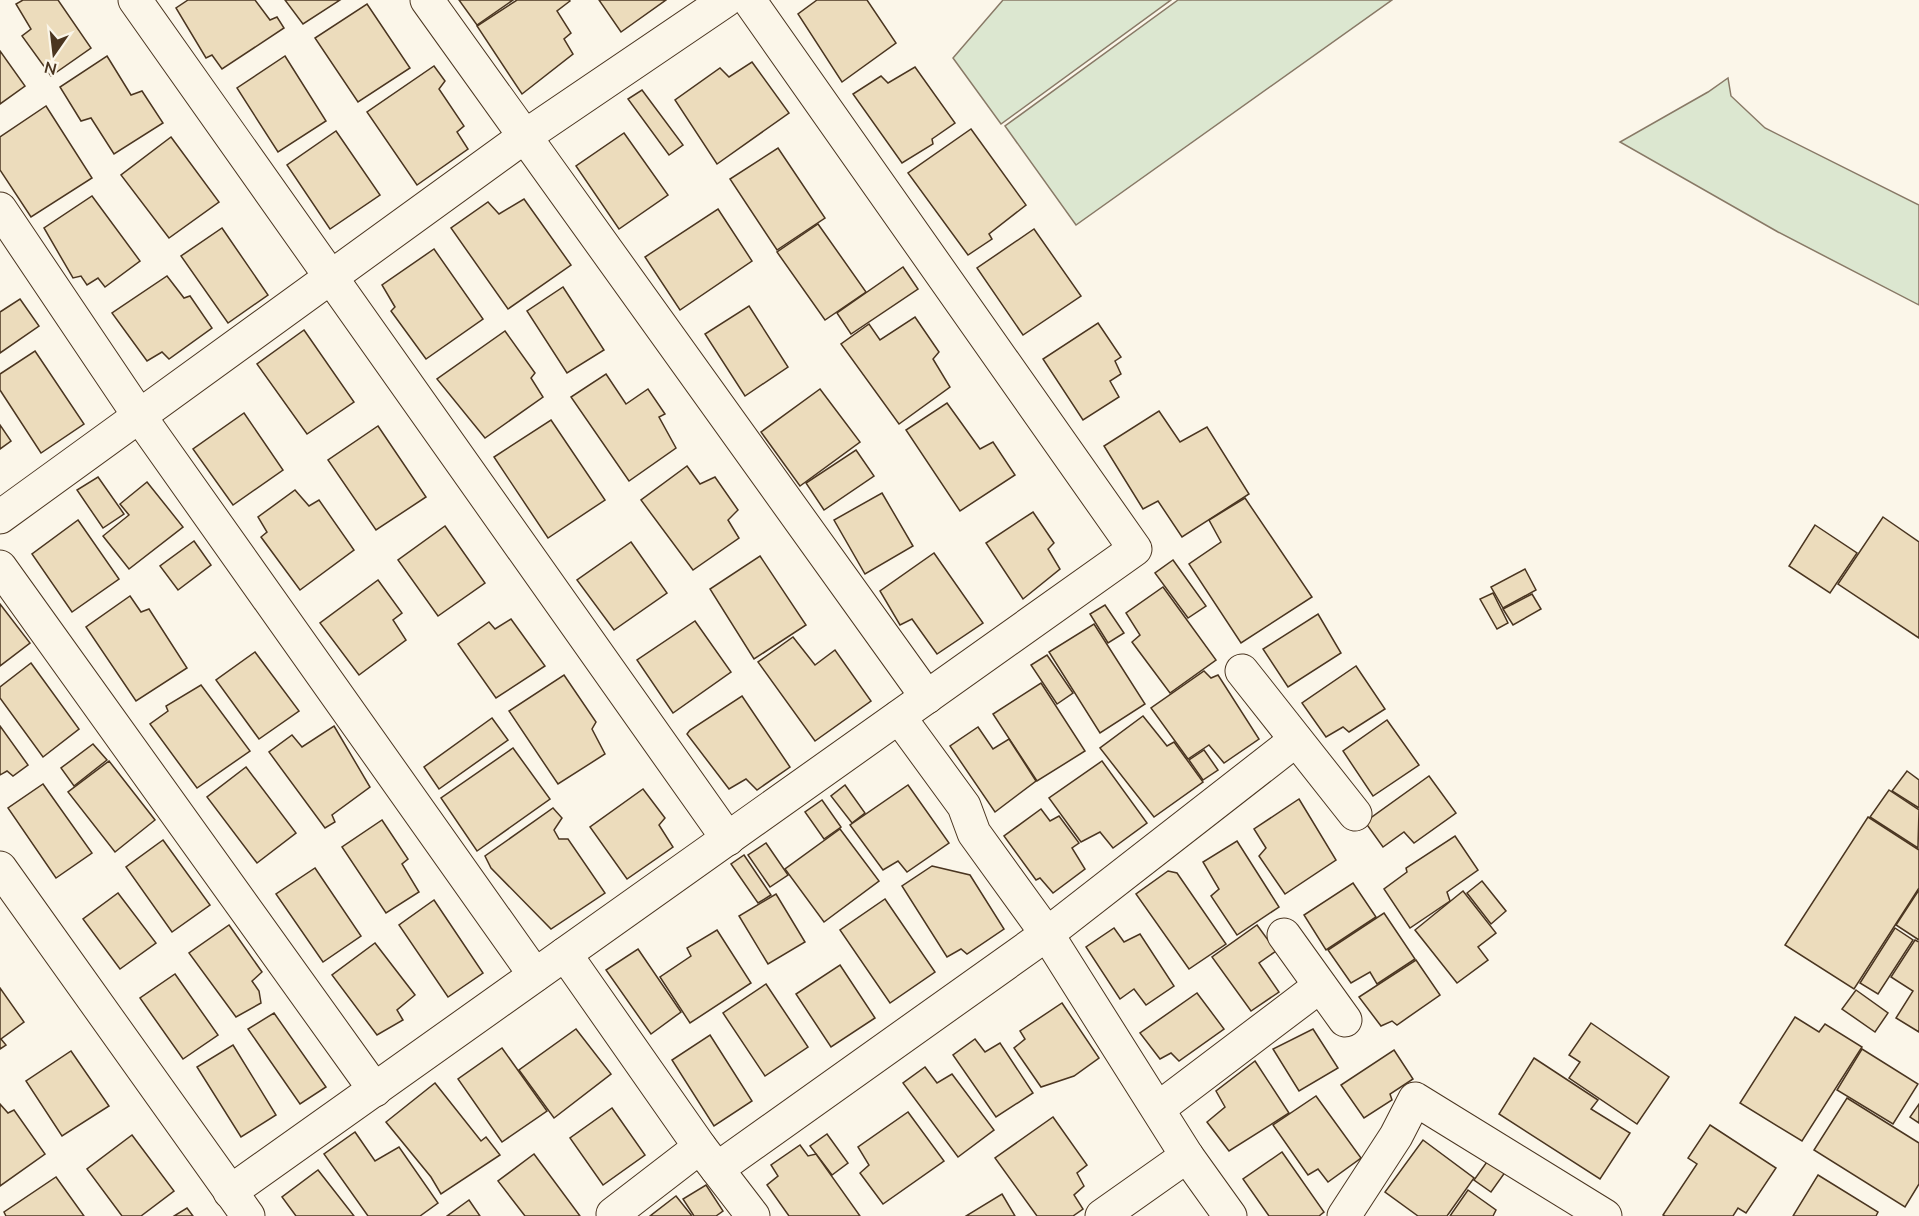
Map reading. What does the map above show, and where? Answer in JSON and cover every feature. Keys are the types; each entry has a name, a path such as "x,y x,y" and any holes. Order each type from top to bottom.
{"street":[{"path":"135,0 728,839"},
{"path":"427,0 927,697"},
{"path":"0,517 524,137 726,0"},
{"path":"0,868 239,1204 375,1090 1135,549 748,0"},
{"path":"0,209 140,417 535,975"},
{"path":"0,567 375,1090"},
{"path":"1242,671 1355,814"},
{"path":"899,717 964,806 974,833 1047,934 1159,1108 1187,1156 1230,1216"},
{"path":"613,1214 709,1158 1047,934 1296,740"},
{"path":"1284,935 1345,1020"},
{"path":"565,954 709,1158 753,1216"},
{"path":"1159,1108 1320,986"},
{"path":"1344,1216 1396,1136 1415,1100 1605,1216"},
{"path":"1102,1216 1187,1156"}],"green space":[{"path":"1003,0 1171,0 1001,124 953,58"},
{"path":"1178,0 1392,0 1076,225 1005,126"},
{"path":"1728,78 1731,96 1765,128 1919,205 1919,305 1778,232 1620,142 1708,92"}],"building":[{"path":"23,0 58,0 91,48 51,76 22,36 31,29 16,4"},
{"path":"188,0 255,0 270,20 277,17 284,28 222,69 212,55 206,58 176,8"},
{"path":"285,0 340,0 303,24"},
{"path":"459,0 513,0 477,25"},
{"path":"517,0 569,0 557,11 571,33 564,39 573,54 522,94 477,26"},
{"path":"599,0 666,0 621,32"},
{"path":"817,0 867,0 896,43 842,82 798,14"},
{"path":"367,4 410,68 358,102 315,38"},
{"path":"0,51 25,86 0,104"},
{"path":"107,56 131,95 142,91 163,123 114,154 91,118 81,121 60,87"},
{"path":"285,56 326,121 278,152 237,88"},
{"path":"752,62 789,113 717,164 675,100 720,68 729,77"},
{"path":"434,66 445,81 439,89 464,126 457,132 468,149 417,185 367,112"},
{"path":"915,67 955,123 932,139 933,144 902,163 853,94 881,76 888,83"},
{"path":"642,90 683,145 669,155 628,99"},
{"path":"46,106 92,178 31,217 0,170 0,137"},
{"path":"971,129 1026,205 989,234 992,239 968,255 908,173"},
{"path":"336,131 380,195 330,229 287,165"},
{"path":"624,133 668,195 619,229 576,166"},
{"path":"171,137 219,202 169,238 121,175"},
{"path":"778,148 825,218 777,250 730,179"},
{"path":"92,196 140,261 105,287 98,278 87,285 81,276 73,278 44,228"},
{"path":"524,199 571,265 508,309 451,228 488,202 499,214"},
{"path":"718,209 752,261 680,310 645,257"},
{"path":"818,224 866,292 825,320 777,252"},
{"path":"222,228 268,295 228,323 181,256"},
{"path":"1034,229 1081,296 1023,335 977,268"},
{"path":"434,249 483,319 426,359 391,311 395,307 382,285"},
{"path":"903,267 918,289 851,334 837,313"},
{"path":"167,276 184,298 190,296 212,328 169,359 162,352 147,361 112,313"},
{"path":"563,287 604,350 567,373 527,311"},
{"path":"20,299 39,326 0,353 0,312"},
{"path":"749,306 788,367 745,396 705,334"},
{"path":"915,317 939,352 933,359 950,387 899,424 841,344 869,324 880,340"},
{"path":"1098,323 1121,357 1115,361 1121,374 1110,381 1119,397 1083,420 1043,359"},
{"path":"304,330 354,402 307,434 257,364"},
{"path":"505,331 535,373 531,378 543,397 485,438 437,379"},
{"path":"35,351 84,424 41,453 0,390 0,374"},
{"path":"606,374 626,404 648,389 665,414 659,417 676,448 629,481 571,397"},
{"path":"820,389 860,442 800,486 761,432"},
{"path":"947,403 980,449 993,442 1015,475 960,511 906,430"},
{"path":"1159,411 1180,442 1207,427 1249,494 1182,537 1158,501 1143,509 1104,446"},
{"path":"244,413 283,470 233,505 193,449"},
{"path":"551,420 605,500 548,538 494,457"},
{"path":"0,425 11,441 0,449"},
{"path":"378,426 426,497 376,530 328,460"},
{"path":"856,450 874,476 824,510 806,483"},
{"path":"687,466 700,484 715,477 738,510 728,520 739,538 693,570 641,500"},
{"path":"98,477 124,514 103,528 77,490"},
{"path":"147,482 183,527 129,569 103,536 129,515 120,504"},
{"path":"295,490 309,506 319,500 354,550 300,590 261,537 267,532 258,517"},
{"path":"882,493 913,546 865,574 834,520"},
{"path":"1245,498 1312,597 1241,643 1189,564 1221,542 1209,520"},
{"path":"1033,512 1054,543 1048,549 1060,569 1023,599 986,543"},
{"path":"1883,517 1919,542 1919,638 1838,584"},
{"path":"78,520 119,579 72,612 32,554"},
{"path":"1815,525 1857,553 1830,593 1789,566"},
{"path":"445,526 485,583 438,616 398,560"},
{"path":"194,541 211,565 178,590 160,566"},
{"path":"631,542 667,593 614,630 577,580"},
{"path":"934,553 983,623 937,654 912,619 900,625 880,591"},
{"path":"760,556 806,625 754,659 710,589"},
{"path":"1173,560 1206,606 1188,618 1155,573"},
{"path":"1525,569 1536,590 1503,608 1491,587"},
{"path":"378,580 402,613 393,620 406,640 359,675 320,623"},
{"path":"1163,587 1216,660 1170,693 1132,642 1140,635 1126,613"},
{"path":"1493,593 1508,623 1497,629 1480,599"},
{"path":"1532,594 1541,609 1513,625 1503,609"},
{"path":"130,596 141,612 149,609 187,668 136,701 86,627"},
{"path":"0,604 30,643 0,666"},
{"path":"1105,605 1124,633 1108,643 1090,614"},
{"path":"1318,614 1341,653 1288,687 1263,649"},
{"path":"511,619 545,666 496,698 458,644 489,622 495,629"},
{"path":"695,621 731,672 673,713 637,660"},
{"path":"1094,624 1145,704 1100,733 1049,652"},
{"path":"793,637 815,665 835,650 871,701 815,741 758,662"},
{"path":"255,652 299,711 259,739 216,680"},
{"path":"1047,655 1073,693 1057,704 1031,665"},
{"path":"31,663 79,729 43,757 0,698 0,687"},
{"path":"1356,666 1385,709 1349,732 1343,727 1326,737 1302,703"},
{"path":"1204,671 1211,678 1218,675 1259,739 1224,763 1209,745 1188,759 1151,708"},
{"path":"564,675 596,722 592,729 605,754 558,784 509,711"},
{"path":"1041,683 1085,751 1037,781 993,714"},
{"path":"201,685 250,751 197,788 150,724 168,711 166,706"},
{"path":"742,696 790,767 757,790 746,779 729,789 687,734"},
{"path":"1143,716 1167,746 1174,742 1203,782 1154,817 1100,748"},
{"path":"492,718 508,740 439,789 424,767"},
{"path":"1387,720 1419,765 1373,796 1343,751"},
{"path":"0,726 28,765 13,776 7,771 0,775"},
{"path":"334,726 370,787 332,815 335,822 325,828 269,752 292,735 302,747"},
{"path":"978,727 993,749 1009,739 1036,781 995,812 950,746"},
{"path":"93,744 107,760 74,786 61,768"},
{"path":"513,748 550,799 477,851 441,798"},
{"path":"1204,750 1218,770 1203,780 1189,760"},
{"path":"109,761 155,820 115,852 68,792"},
{"path":"1102,761 1147,823 1113,848 1100,832 1081,842 1049,798"},
{"path":"246,767 296,833 257,863 207,797"},
{"path":"1907,771 1919,780 1919,808 1892,791"},
{"path":"1429,776 1456,813 1414,843 1404,832 1383,847 1365,822"},
{"path":"43,784 92,853 56,878 8,808"},
{"path":"845,785 865,813 852,823 831,796"},
{"path":"908,785 949,843 907,872 898,861 883,870 850,825"},
{"path":"643,789 665,818 659,825 673,847 627,879 590,827"},
{"path":"1889,790 1919,810 1918,848 1870,817"},
{"path":"1299,799 1336,860 1285,894 1259,856 1266,848 1254,829"},
{"path":"822,800 841,827 824,839 805,812"},
{"path":"553,808 562,818 554,830 559,839 568,839 605,893 551,929 491,868 485,856"},
{"path":"1041,809 1050,821 1059,816 1079,843 1072,848 1085,869 1053,893 1040,878 1036,880 1004,836"},
{"path":"1868,817 1919,850 1919,888 1854,989 1785,945"},
{"path":"382,820 408,859 402,864 419,892 386,913 342,847"},
{"path":"840,829 879,881 824,922 785,869"},
{"path":"1455,836 1478,870 1447,892 1450,901 1410,928 1384,889 1407,872 1406,868"},
{"path":"163,840 210,905 172,932 126,867"},
{"path":"1237,841 1279,907 1237,935 1211,896 1219,889 1203,862"},
{"path":"766,843 788,875 770,887 748,855"},
{"path":"744,855 771,895 758,903 731,864"},
{"path":"932,866 970,875 1004,929 967,954 961,949 947,957 902,886"},
{"path":"315,868 361,936 323,962 276,894"},
{"path":"1168,871 1177,873 1226,944 1189,969 1136,894"},
{"path":"1482,881 1506,911 1491,924 1467,893"},
{"path":"1353,883 1376,917 1326,950 1304,915"},
{"path":"1919,890 1919,940 1896,925"},
{"path":"1463,891 1496,933 1478,947 1488,960 1457,983 1415,930"},
{"path":"118,893 156,943 120,969 83,919"},
{"path":"776,894 805,942 768,964 739,916"},
{"path":"885,899 935,972 890,1003 840,930"},
{"path":"434,900 483,973 448,997 399,925"},
{"path":"1384,913 1415,959 1377,984 1370,972 1351,983 1328,950"},
{"path":"229,925 262,972 252,981 259,991 261,1003 236,1017 189,953"},
{"path":"1257,925 1276,951 1259,963 1279,992 1251,1011 1212,957"},
{"path":"1114,928 1124,942 1140,934 1174,986 1146,1005 1134,989 1120,999 1086,947"},
{"path":"1895,928 1913,940 1878,994 1860,983"},
{"path":"717,930 751,983 690,1023 660,977 691,956 687,948"},
{"path":"1915,940 1919,942 1919,1032 1896,1018 1913,991 1891,977"},
{"path":"375,943 415,995 397,1010 403,1020 377,1035 332,975"},
{"path":"638,949 681,1012 651,1034 606,970"},
{"path":"1416,960 1440,995 1397,1025 1392,1021 1381,1026 1359,997"},
{"path":"840,965 875,1018 831,1047 796,994"},
{"path":"175,974 218,1035 183,1059 140,998"},
{"path":"766,984 808,1047 765,1076 723,1013"},
{"path":"0,988 24,1022 1,1039 6,1045 0,1049"},
{"path":"1856,990 1888,1013 1875,1032 1842,1009"},
{"path":"1197,993 1224,1029 1179,1061 1171,1053 1160,1059 1140,1033"},
{"path":"1062,1003 1099,1058 1074,1076 1041,1087 1014,1048 1025,1039 1020,1031"},
{"path":"274,1013 326,1087 300,1104 248,1029"},
{"path":"1795,1017 1819,1032 1825,1024 1862,1047 1802,1141 1740,1103"},
{"path":"1591,1023 1669,1077 1637,1124 1569,1078 1580,1062 1569,1055"},
{"path":"576,1029 611,1074 554,1118 519,1070"},
{"path":"1313,1029 1338,1068 1299,1091 1273,1049"},
{"path":"710,1035 752,1101 714,1126 672,1060"},
{"path":"975,1039 985,1052 1000,1043 1033,1093 996,1117 953,1055"},
{"path":"233,1045 276,1115 241,1137 197,1067"},
{"path":"502,1048 547,1111 502,1142 458,1079"},
{"path":"1862,1049 1918,1084 1893,1124 1837,1090"},
{"path":"1394,1050 1413,1079 1390,1094 1392,1100 1364,1118 1341,1085"},
{"path":"71,1051 109,1106 62,1136 26,1081"},
{"path":"1534,1058 1598,1100 1591,1109 1630,1133 1600,1179 1499,1114"},
{"path":"1255,1061 1289,1113 1229,1151 1207,1122 1225,1107 1216,1091"},
{"path":"925,1067 937,1083 952,1074 994,1130 958,1157 903,1083"},
{"path":"435,1083 481,1141 486,1137 500,1155 441,1194 431,1177 386,1122"},
{"path":"1316,1096 1361,1158 1328,1182 1318,1169 1308,1175 1273,1125"},
{"path":"1847,1098 1919,1143 1919,1184 1905,1207 1814,1150"},
{"path":"0,1104 8,1113 14,1110 45,1154 0,1186"},
{"path":"1919,1104 1919,1123 1910,1117"},
{"path":"612,1108 645,1155 603,1185 570,1138"},
{"path":"908,1112 944,1161 883,1204 860,1173 869,1165 858,1147"},
{"path":"1053,1117 1087,1165 1077,1173 1084,1186 1074,1195 1083,1209 1073,1216 1037,1216 995,1158"},
{"path":"1710,1125 1776,1168 1746,1213 1738,1208 1733,1216 1663,1215 1697,1164 1688,1158"},
{"path":"355,1132 375,1161 399,1147 438,1203 420,1216 368,1216 324,1154"},
{"path":"827,1134 848,1163 832,1175 810,1146"},
{"path":"132,1135 174,1191 141,1216 122,1216 87,1169"},
{"path":"1423,1140 1474,1178 1447,1216 1418,1216 1385,1192"},
{"path":"800,1145 808,1156 816,1154 860,1216 789,1216 767,1185 778,1176 771,1165"},
{"path":"1282,1152 1324,1212 1319,1216 1269,1216 1243,1179"},
{"path":"534,1154 580,1216 525,1216 498,1181"},
{"path":"1489,1159 1506,1171 1491,1192 1474,1180"},
{"path":"318,1170 354,1216 296,1216 282,1197"},
{"path":"1818,1175 1878,1212 1876,1216 1793,1216"},
{"path":"56,1177 84,1216 6,1216 4,1212"},
{"path":"706,1185 723,1211 716,1216 694,1216 683,1199"},
{"path":"1468,1190 1496,1210 1493,1216 1450,1216"},
{"path":"1002,1194 1015,1216 966,1216"},
{"path":"676,1196 692,1216 650,1216"},
{"path":"469,1200 480,1216 447,1216"},
{"path":"187,1208 193,1216 174,1216"}]}
